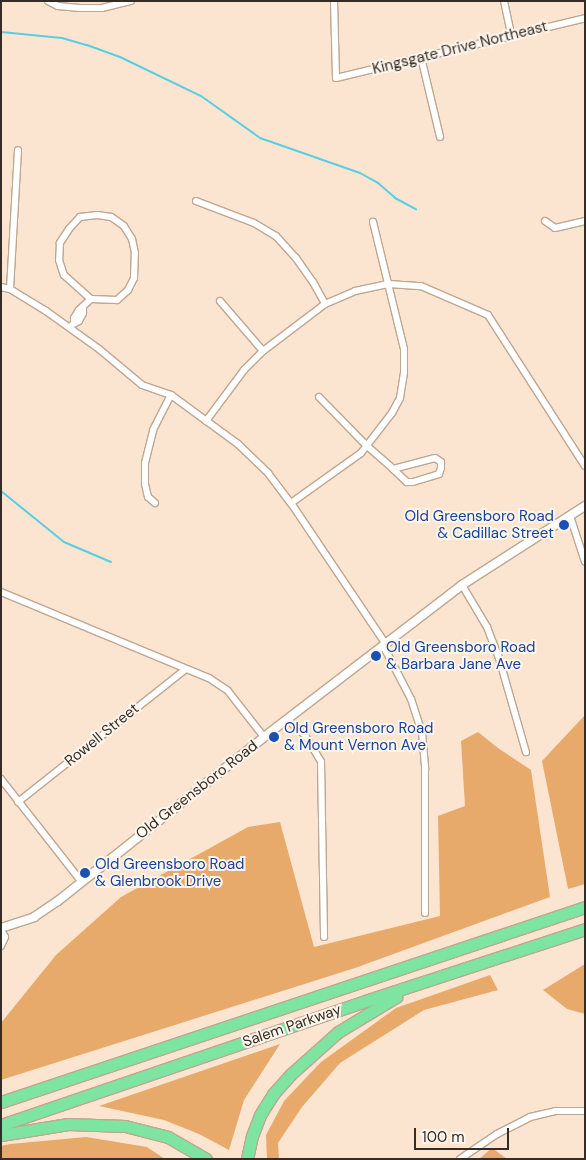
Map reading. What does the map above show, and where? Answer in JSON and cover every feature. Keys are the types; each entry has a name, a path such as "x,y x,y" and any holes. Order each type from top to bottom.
{"highway":[{"name":"Salem Parkway","path":"1,1102 585,907"},
{"name":"Salem Parkway","path":"1,1125 368,1000 585,929"},
{"path":"247,1159 252,1136 260,1115 273,1094 301,1063 352,1022 383,1004 430,981"},
{"path":"1,1135 68,1124 125,1126 168,1137 206,1159"}],"street":[{"path":"48,1 59,4 102,8 131,1"},
{"name":"Kingsgate Drive Northeast","path":"334,1 336,78 585,18"},
{"path":"504,1 511,35"},
{"path":"421,57 440,137"},
{"path":"10,289 18,150"},
{"path":"196,200 254,223 276,236 296,258 325,304"},
{"path":"97,215 111,217 124,226 132,239 135,252 134,278 128,290 117,300 91,299 64,275 60,260 60,243 80,217 97,215"},
{"path":"545,221 555,228 585,222"},
{"path":"291,503 368,446 396,406 402,386 404,349 374,222"},
{"path":"206,420 244,370 264,351 325,304 355,291 389,284 421,286 488,315 585,466"},
{"path":"1,287 10,289 72,325 142,385 171,395 206,420 238,444 268,473 291,503 385,643 386,651 411,699 422,732 425,769 425,913"},
{"path":"72,325 79,310 91,299"},
{"path":"220,301 264,351"},
{"path":"155,503 148,497 145,484 145,463 153,430 171,395"},
{"path":"319,396 368,446 407,482 439,474 441,462 434,458 393,469"},
{"name":"Old Greensboro Road","path":"1,929 36,916 58,901 264,736 462,585 585,506"},
{"path":"570,516 585,562"},
{"path":"462,585 487,627 499,658 526,752"},
{"path":"1,592 209,678 228,691 264,736"},
{"name":"Rowell Street","path":"18,802 186,669"},
{"path":"287,719 305,735 321,762 324,937"},
{"path":"1,779 81,881"},
{"path":"1,929 5,938 1,946"},
{"path":"460,1159 497,1134 530,1117 555,1111 585,1111"}],"shaded area":[{"path":"585,715 585,884 568,889 542,761"},
{"path":"478,732 531,770 550,897 355,968 1,1080 1,1023 56,955 121,897 248,827 280,822 314,947 440,916 438,816 465,806 461,741"},
{"path":"585,964 585,1014 567,1009 543,990"},
{"path":"490,975 498,990 424,1010 340,1063 302,1107 278,1143 279,1159 267,1159 266,1135 284,1101 321,1062 396,1008"},
{"path":"280,1044 244,1100 229,1150 199,1134 164,1120 99,1106"},
{"path":"86,1137 147,1147 165,1159 1,1159 1,1146"},
{"path":"492,1148 507,1159 479,1159"}],"waterway":[{"path":"1,32 62,38 120,57 201,96 260,138 360,173 378,183 395,198 416,209"},
{"path":"1,491 64,542 111,562"}],"place":[{"name":"Old Greensboro Road & Cadillac Street","path":"564,525"},
{"name":"Old Greensboro Road & Barbara Jane Ave","path":"376,656"},
{"name":"Old Greensboro Road & Mount Vernon Ave","path":"274,737"},
{"name":"Old Greensboro Road & Glenbrook Drive","path":"85,873"}]}
